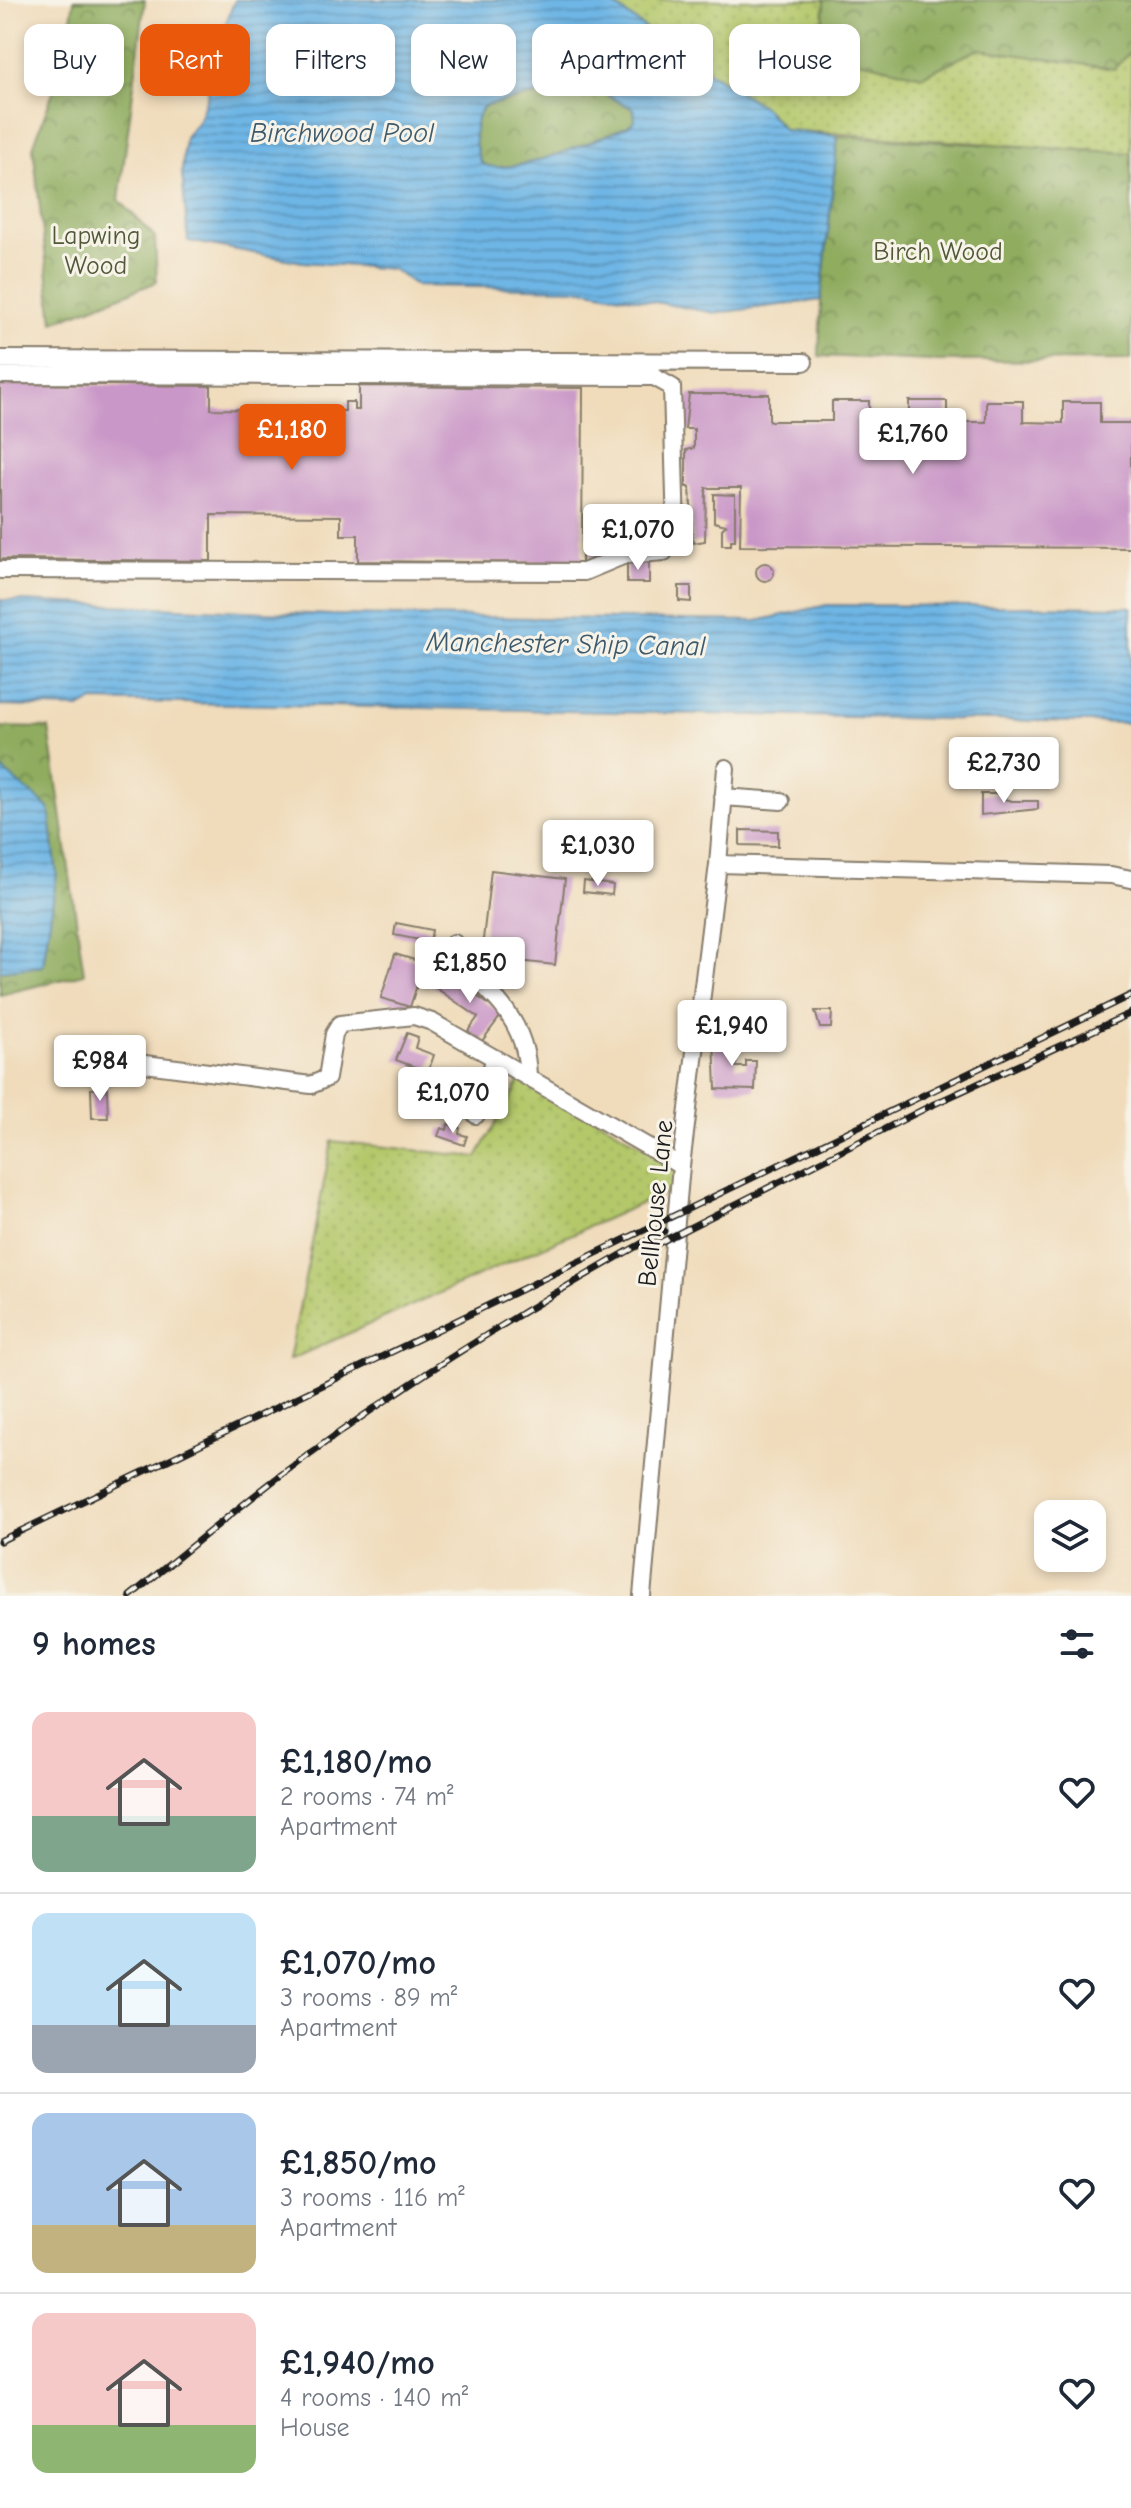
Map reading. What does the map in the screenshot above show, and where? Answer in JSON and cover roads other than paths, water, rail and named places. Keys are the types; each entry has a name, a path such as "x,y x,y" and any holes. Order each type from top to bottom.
{"street":[{"path":"0,359 804,362"},
{"path":"0,375 654,377 672,387 676,533 664,552 625,555 584,572 0,570"},
{"name":"Bellhouse Lane","path":"642,1596 681,1166 718,864 726,768"},
{"path":"723,797 781,801"},
{"path":"718,864 1111,875 1131,879"},
{"path":"454,943 455,962 485,985 511,1015 522,1035 528,1077"},
{"path":"129,1062 311,1085 327,1078 334,1034 340,1024 414,1016 432,1022 681,1166"},
{"path":"476,1115 495,1058"}],"water":[{"name":"Birchwood Pool","path":"235,0 608,0 639,24 532,24 532,96 484,106 475,126 475,141 481,163 494,167 531,162 628,126 635,120 634,109 609,96 713,96 713,74 729,85 729,96 746,96 765,108 784,130 838,136 821,300 716,313 583,289 417,286 392,269 303,262 188,241 182,173 185,137 198,122 207,97 250,96 250,24 225,24"},
{"name":"Manchester Ship Canal","path":"0,600 331,615 757,621 827,605 1131,607 1131,723 93,701 79,708 0,706"},
{"path":"0,768 49,808 57,874 43,966 0,971"}],"railway":[{"path":"0,1541 1131,995"},
{"path":"657,1244 932,1105 1131,1013"},
{"path":"130,1596 281,1475 373,1409 517,1316 664,1231"}],"park label":[{"name":"Lapwing Wood","path":"96,250"},
{"name":"Birch Wood","path":"938,251"}]}
